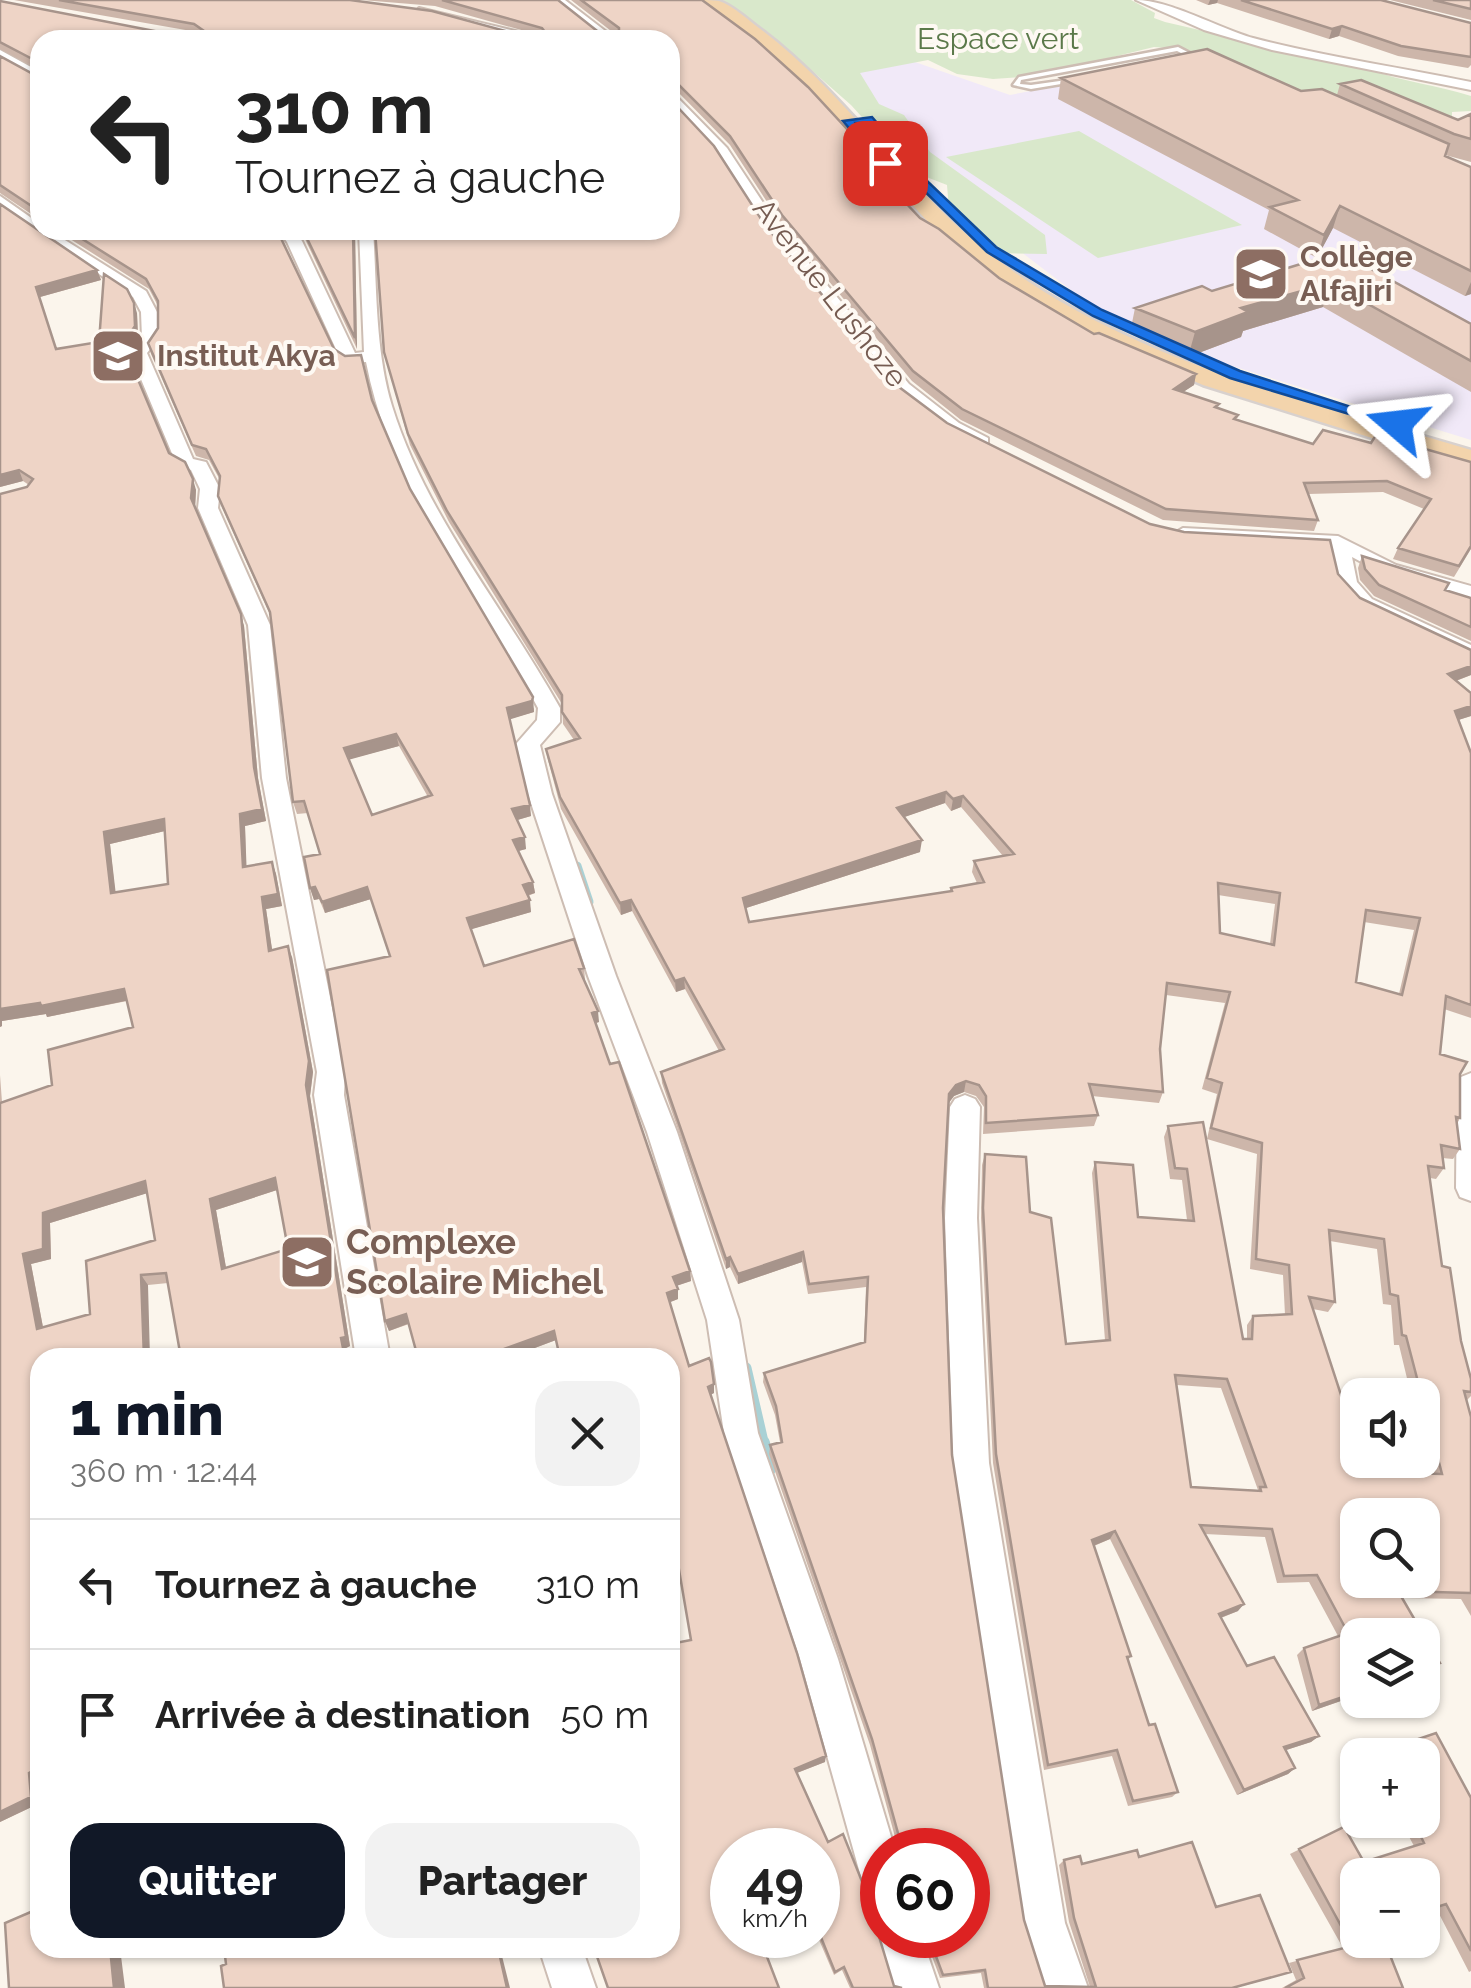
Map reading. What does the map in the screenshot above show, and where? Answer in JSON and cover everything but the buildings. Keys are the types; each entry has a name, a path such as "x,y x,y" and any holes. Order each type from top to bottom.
{"main road":[{"path":"706,0 762,40 858,120"},
{"path":"724,0 777,39 858,120 956,238 1004,275 1216,381 1471,460"},
{"path":"1087,316 1235,374 1471,446"}],"street":[{"path":"558,0 598,30"},
{"path":"1142,0 1181,20 1287,50 1393,72 1422,73 1471,86"},
{"path":"396,8 469,20 502,30"},
{"path":"0,54 30,71"},
{"path":"1422,73 1471,86"},
{"name":"Avenue Lushoze","path":"680,106 722,150 773,230 902,388 953,427 1003,453"},
{"path":"0,200 30,223"},
{"path":"55,240 140,294 149,312 150,339 138,353 185,463 199,466 210,489 208,508 259,625 274,778 331,1072 329,1096 370,1348"},
{"path":"293,240 348,358 373,356"},
{"path":"367,240 373,356 382,402 412,474 456,557 496,614 549,708 548,722 528,744 540,794 602,976 662,1132 722,1320 741,1432 819,1660 868,1828"},
{"path":"1168,531 1338,542 1389,569 1471,592"},
{"path":"1338,542 1346,584 1365,602 1471,653"},
{"path":"1471,1085 1471,1188"},
{"path":"964,1107 961,1218 972,1463 1044,1922 1066,1988"},
{"path":"564,1958 574,1988"},
{"path":"907,1958 917,1988"}],"lane":[{"path":"1096,76 1031,87 1016,85 1019,79 1178,50 1214,66"},
{"path":"1180,61 1196,58"},
{"path":"1097,64 1112,73"}],"shaded area":[{"name":"Collège Alfajiri","path":"912,61 1010,95 1088,80 1471,177 1471,440 1197,355 1092,306 1008,242 836,73"}],"green space":[{"name":"Espace vert","path":"723,0 1131,0 1165,22 1471,96 1471,111 1452,112 1452,121 1279,87 1179,49 1154,47 1035,76 993,79 957,74 928,60 860,73 879,104 904,115 930,152 1045,235 1047,254 996,253 949,209 947,185 911,171 851,105 769,33"},
{"path":"1079,131 1242,225 1098,258 946,157"}],"waterway":[{"path":"577,866 589,902"},
{"path":"746,1368 764,1446"},
{"path":"763,1443 769,1469"}],"place":[{"name":"Collège Alfajiri","path":"1261,274"},
{"name":"Institut Akya","path":"118,356"},
{"name":"Complexe Scolaire Michel","path":"307,1262"}],"route":[{"path":"885,163 848,121 868,119 922,182 992,249 1098,313 1178,352 1235,374 1397,424"}]}
